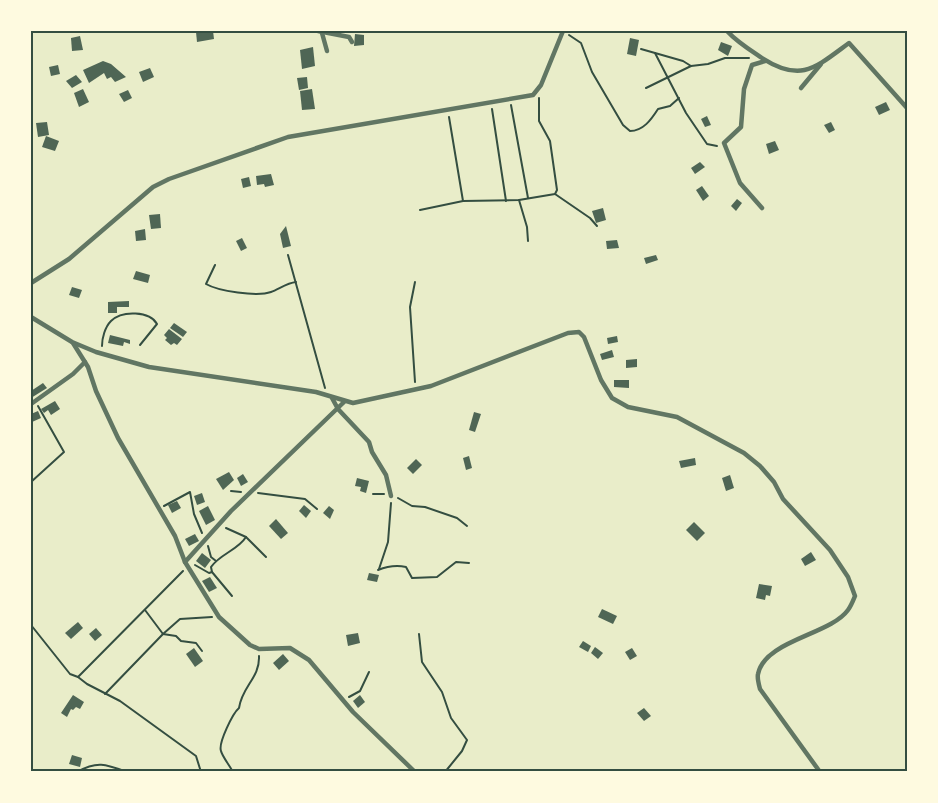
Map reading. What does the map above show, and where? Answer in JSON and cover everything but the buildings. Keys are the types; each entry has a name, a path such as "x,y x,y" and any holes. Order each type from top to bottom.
{"street":[{"path":"31,283 69,259 152,187 169,178 288,137 447,109 530,97 538,91 563,31"},
{"path":"728,31 766,61 785,71 794,72 821,63"},
{"path":"320,32 349,37 352,42"},
{"path":"320,32 327,51"},
{"path":"801,88 821,63 849,43 907,108"},
{"path":"762,208 740,183 724,148 724,143 741,127 744,88 752,64 757,61 766,61"},
{"path":"31,317 72,342 102,354 149,367 316,392 344,402 368,401 416,389 479,369 568,333 579,332 584,337 606,390 612,398 628,407 677,417 744,453 760,466 774,482 783,498 836,558 848,577 855,596 848,611 826,626 778,649 763,663 757,675 760,689 820,772"},
{"path":"72,342 85,362 118,438 175,536 186,564 219,617 250,645 259,648 290,648 309,660 343,701 415,772"},
{"path":"33,403 74,374 85,362"},
{"path":"332,398 338,409 369,442 372,452 386,475 391,496"},
{"path":"186,564 216,527 344,402"}],"path":[{"path":"563,31 581,43 592,72 623,125 630,131 642,128 651,120 658,109 670,106 679,98"},
{"path":"641,49 683,61 691,66"},
{"path":"655,53 707,144 715,146 724,143"},
{"path":"646,88 691,66 708,64 724,58 750,58"},
{"path":"538,91 539,121 550,141 557,190 555,194"},
{"path":"510,100 528,198"},
{"path":"491,102 506,201"},
{"path":"447,109 463,201"},
{"path":"420,210 463,201 506,201 555,194 590,218 597,226"},
{"path":"519,200 527,227 528,241"},
{"path":"288,255 326,388 325,396"},
{"path":"215,265 206,284 214,289 254,295 268,293 296,282"},
{"path":"415,282 410,307 416,389"},
{"path":"102,354 102,336 111,321 124,314 137,314 153,318 157,324 140,345"},
{"path":"31,482 64,452 33,403"},
{"path":"159,508 190,492 194,514 211,557 216,561"},
{"path":"231,492 251,492 305,500 317,509"},
{"path":"374,494 391,496 404,500 412,506 443,512 457,518 467,526"},
{"path":"391,496 388,542 378,570 388,566 399,566 406,567 412,578 437,577 456,562 469,563"},
{"path":"216,527 224,527 246,537 266,557"},
{"path":"232,596 212,572 211,567 216,561 242,543 246,537"},
{"path":"78,677 186,564 197,565 209,573 212,572"},
{"path":"144,610 163,634 176,636 181,641 196,644 202,651"},
{"path":"105,694 180,619 219,617"},
{"path":"31,625 70,674 120,702 196,756 201,772"},
{"path":"31,632 34,628"},
{"path":"419,634 422,662 442,692 451,718 467,740 462,751 444,772"},
{"path":"233,772 220,751 221,744 234,712 239,708 241,695 259,670 259,648"},
{"path":"343,701 360,691 369,672"},
{"path":"77,772 91,764 102,764 126,772"}]}
